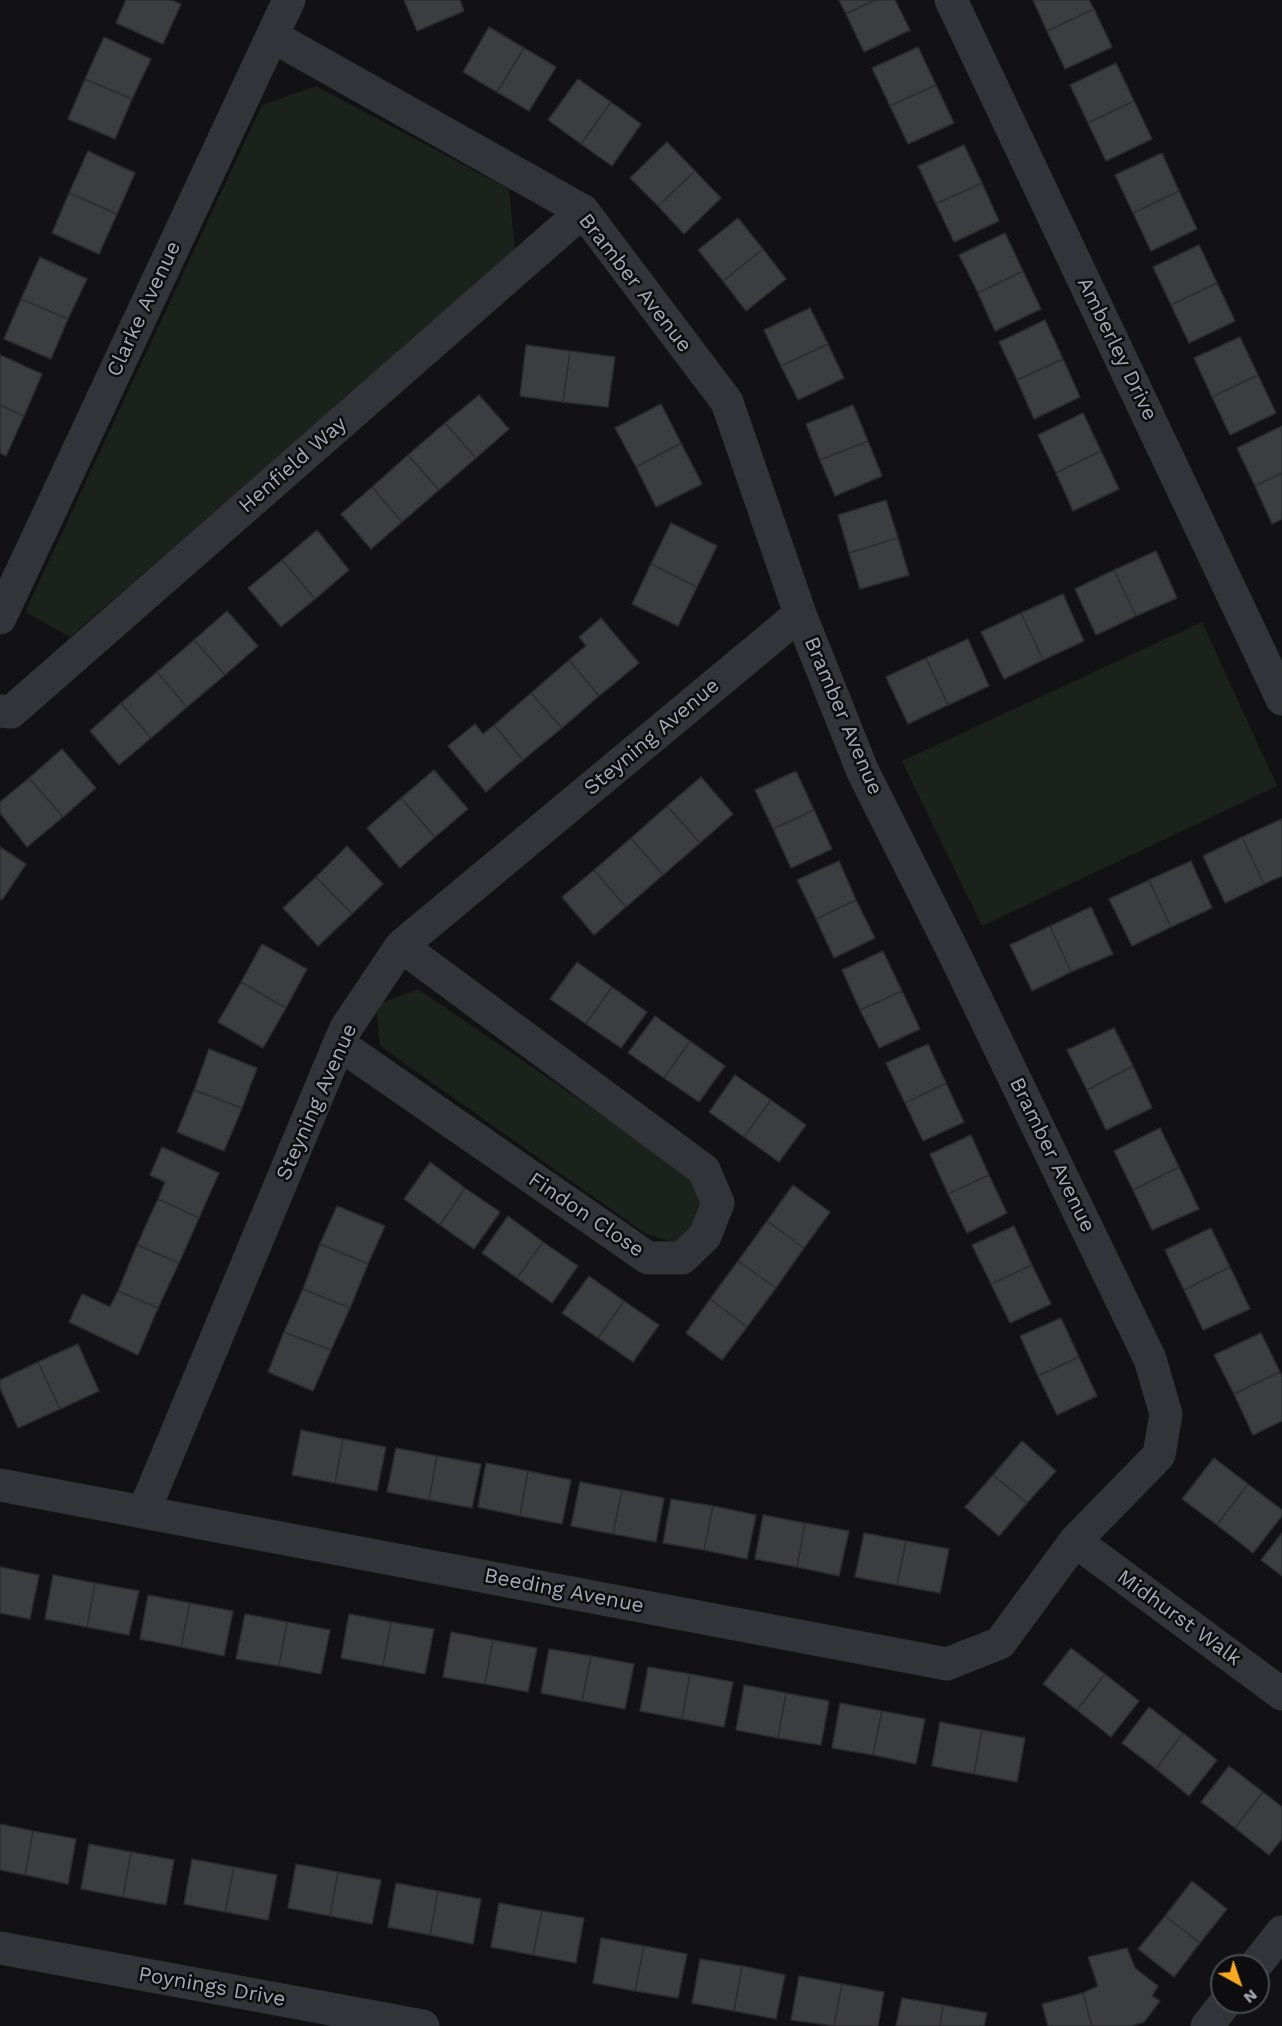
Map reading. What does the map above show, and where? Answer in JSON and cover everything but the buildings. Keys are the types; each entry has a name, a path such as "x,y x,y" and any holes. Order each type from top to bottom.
{"street":[{"name":"Clarke Avenue","path":"0,618 289,0"},
{"name":"Amberley Drive","path":"951,0 1282,699"},
{"name":"Bramber Avenue","path":"272,36 584,211 726,402 800,614 863,772 951,947 1150,1359 1166,1414 1160,1455 1075,1541"},
{"name":"Henfield Way","path":"0,711 11,712 584,211"},
{"name":"Steyning Avenue","path":"144,1511 346,1028 401,946 800,614"},
{"name":"Findon Close","path":"339,1044 648,1258 682,1258 705,1236 718,1203 704,1170 401,946"},
{"name":"Beeding Avenue","path":"0,1485 947,1664 1000,1643 1075,1541"},
{"name":"Midhurst Walk","path":"1075,1541 1282,1694"},
{"path":"1265,1954 1282,1932"},
{"name":"Poynings Drive","path":"0,1948 423,2026"},
{"path":"1207,2026 1216,2014"}],"shaded area":[{"path":"316,86 509,189 515,251 70,637 25,612 262,105"},
{"path":"1202,622 1277,786 982,926 902,761"},
{"path":"418,989 694,1178 704,1205 694,1227 679,1244 646,1234 380,1046 376,1005"}]}
